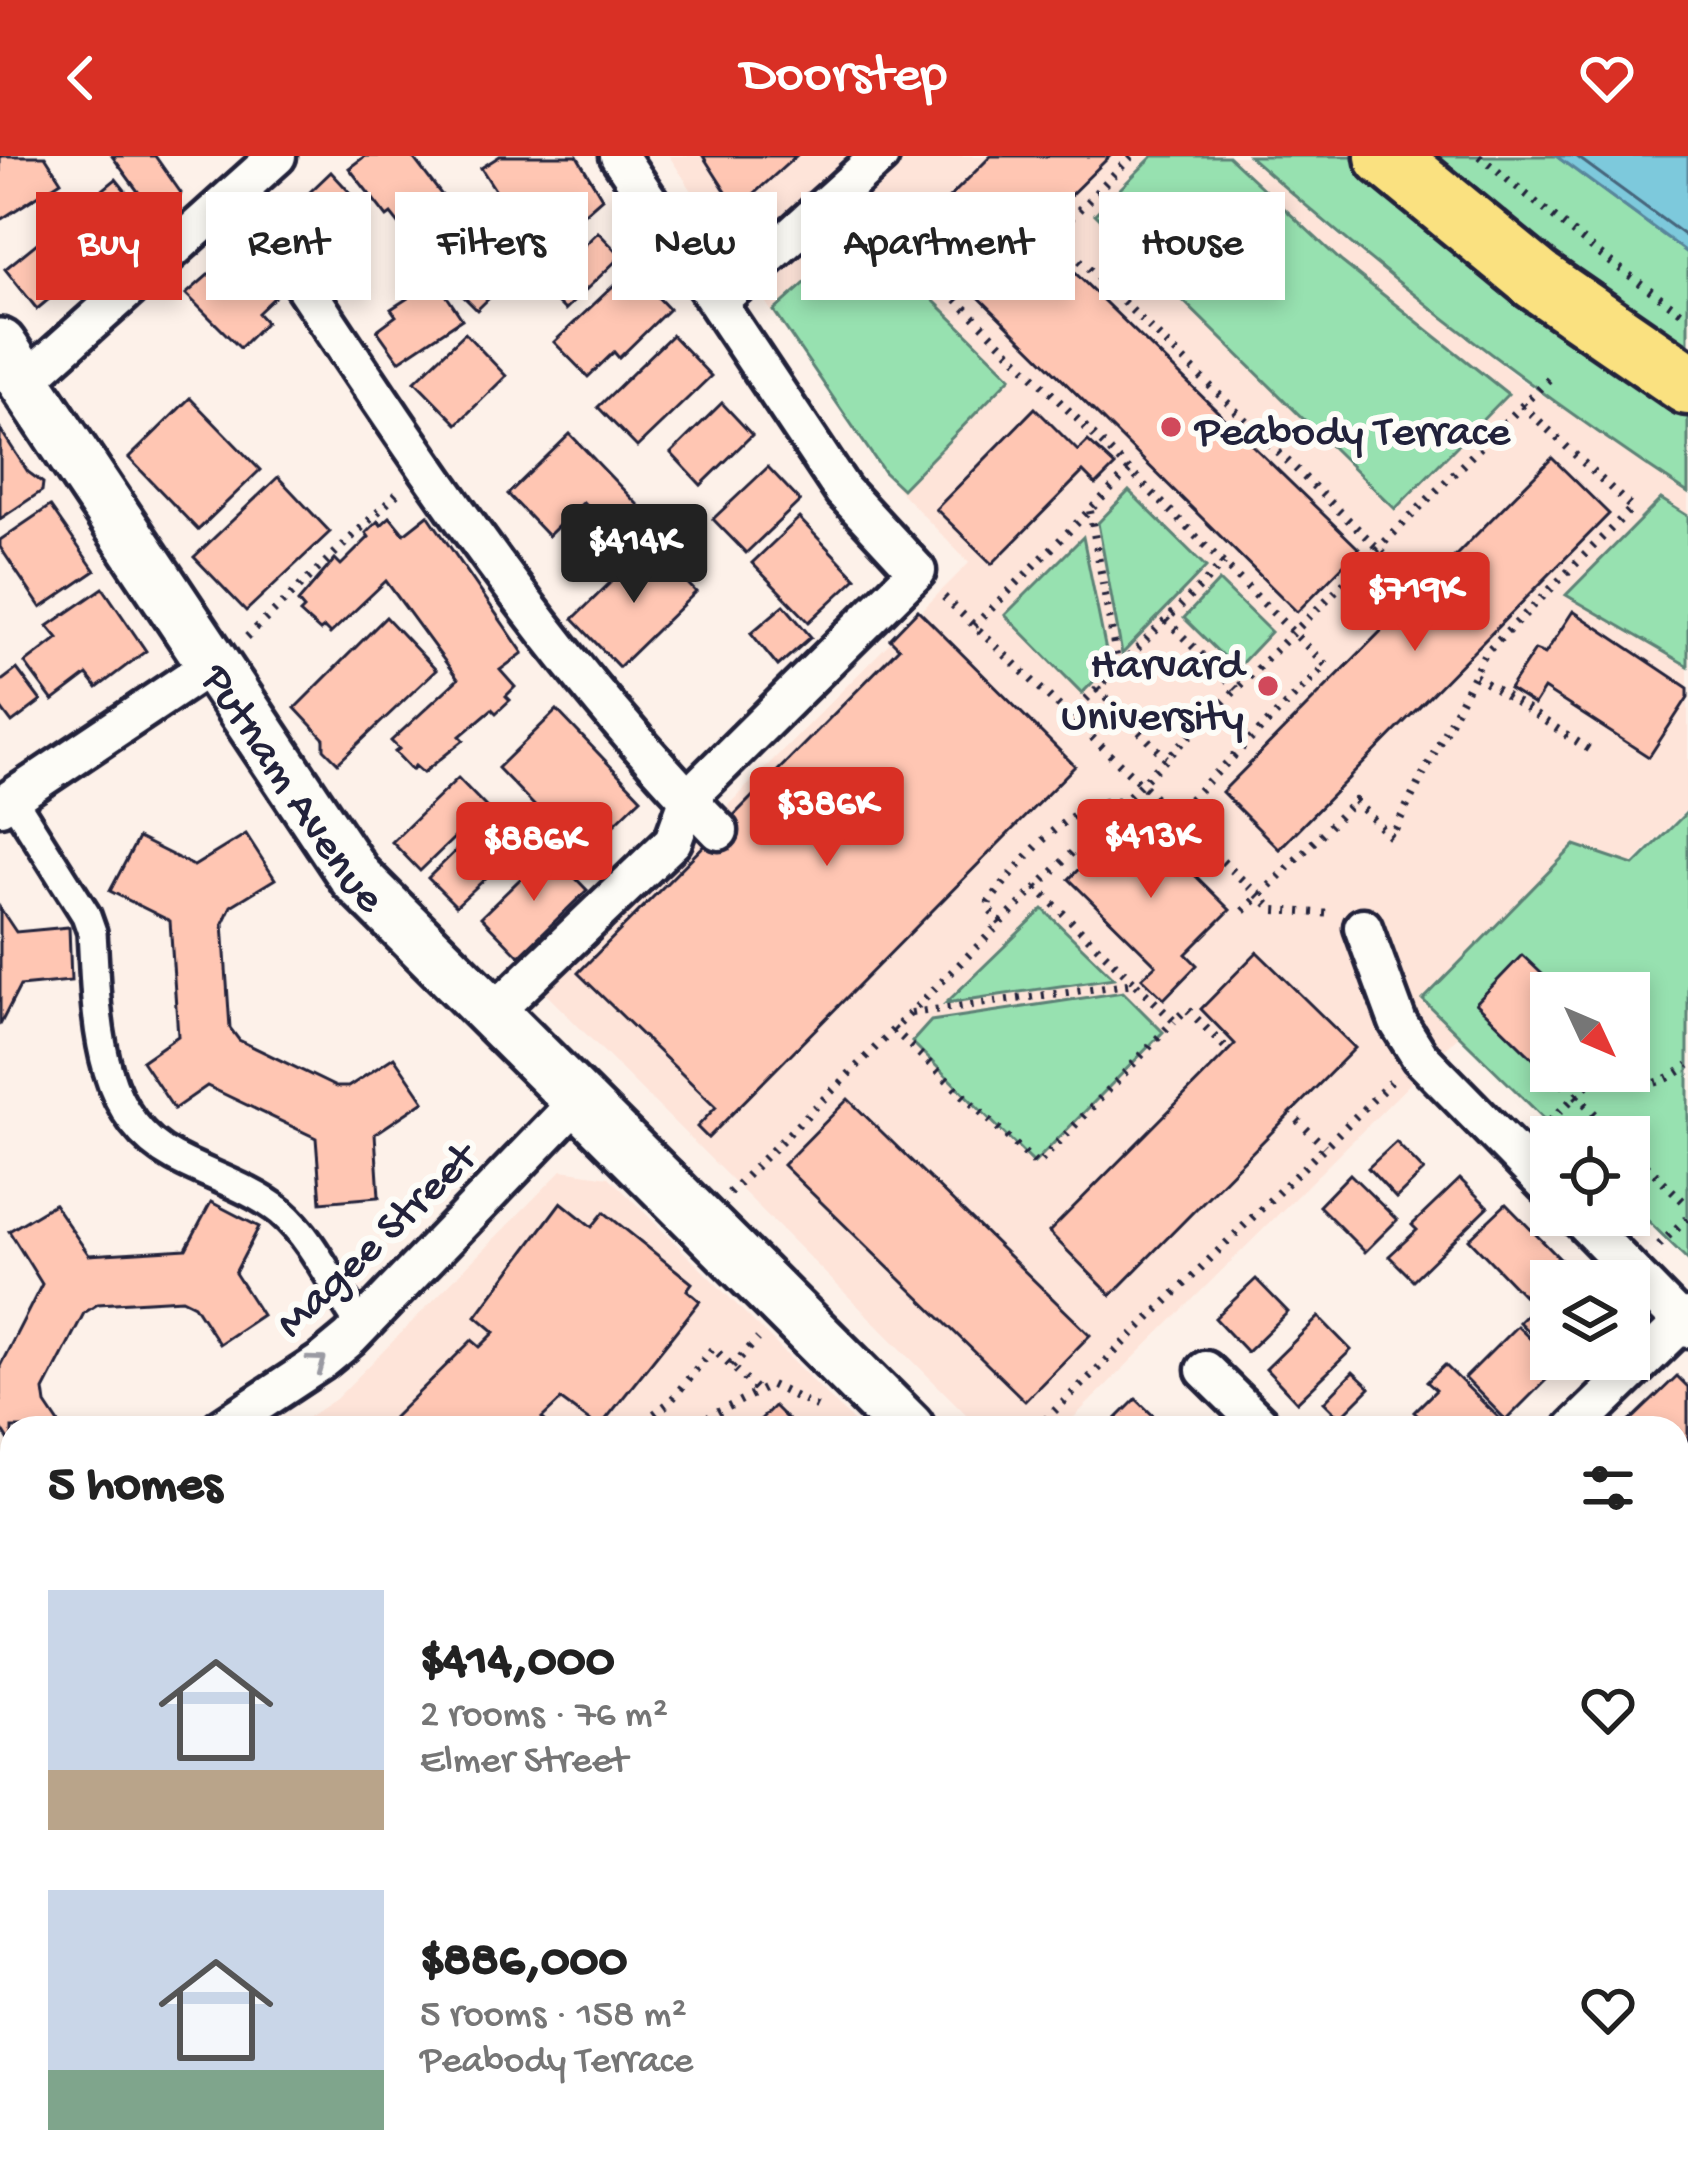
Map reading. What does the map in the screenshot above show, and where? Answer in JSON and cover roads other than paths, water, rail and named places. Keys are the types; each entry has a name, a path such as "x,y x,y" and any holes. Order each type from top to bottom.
{"highway":[{"path":"1386,156 1537,280 1688,384"}],"main road":[{"name":"Putnam Avenue","path":"12,364 229,651 356,878 896,1416"}],"street":[{"path":"12,364 240,190 277,156"},
{"path":"494,1012 673,841 688,800 917,571 843,490 619,156"},
{"path":"718,302 880,156"},
{"path":"240,190 378,398 563,654 719,831"},
{"path":"229,651 6,802 86,915 92,932 102,1055 137,1127 163,1151 276,1208 295,1225 361,1326"},
{"path":"1363,927 1409,1066 1530,1172"},
{"name":"Magee Street","path":"239,1416 321,1362 361,1326 579,1100"},
{"path":"1587,1416 1686,1323 1597,1236"},
{"path":"1205,1370 1252,1416"}],"water":[{"path":"1556,156 1688,156 1688,253"}],"place":[{"name":"Peabody Terrace","path":"1171,427"},
{"name":"Harvard University","path":"1268,686"}]}
